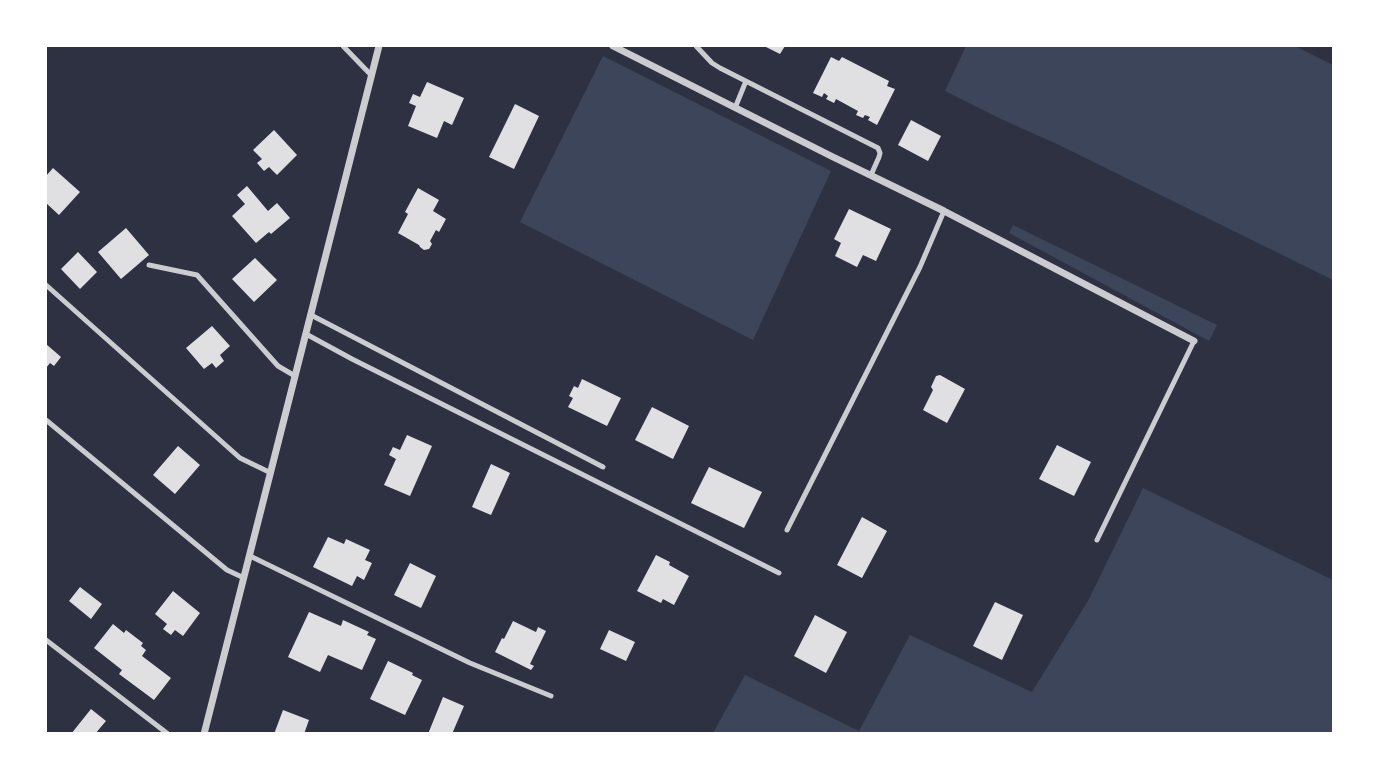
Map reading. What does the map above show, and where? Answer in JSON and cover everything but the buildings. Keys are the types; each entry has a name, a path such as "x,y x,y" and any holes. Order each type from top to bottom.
{"street":[{"path":"204,733 379,46"},
{"path":"612,46 944,211 1194,341"}],"lane":[{"path":"343,46 372,76"},
{"path":"696,46 712,63 877,148 879,157 871,176"},
{"path":"735,108 746,81"},
{"path":"787,530 925,257 944,211"},
{"path":"149,265 197,275 278,366 295,376"},
{"path":"46,285 240,458 271,473"},
{"path":"311,315 603,467"},
{"path":"306,334 779,573"},
{"path":"1097,540 1194,341"},
{"path":"46,420 227,570 244,579"},
{"path":"250,556 470,663 551,696"},
{"path":"46,640 168,733"}],"shaded area":[{"path":"966,46 1295,46 1333,65 1333,280 945,91"},
{"path":"603,56 831,171 753,340 520,222"},
{"path":"1013,225 1217,325 1209,341 1009,233"},
{"path":"1143,488 1333,580 1333,733 713,733 745,675 859,731 910,635 1032,692 1089,599"}]}
